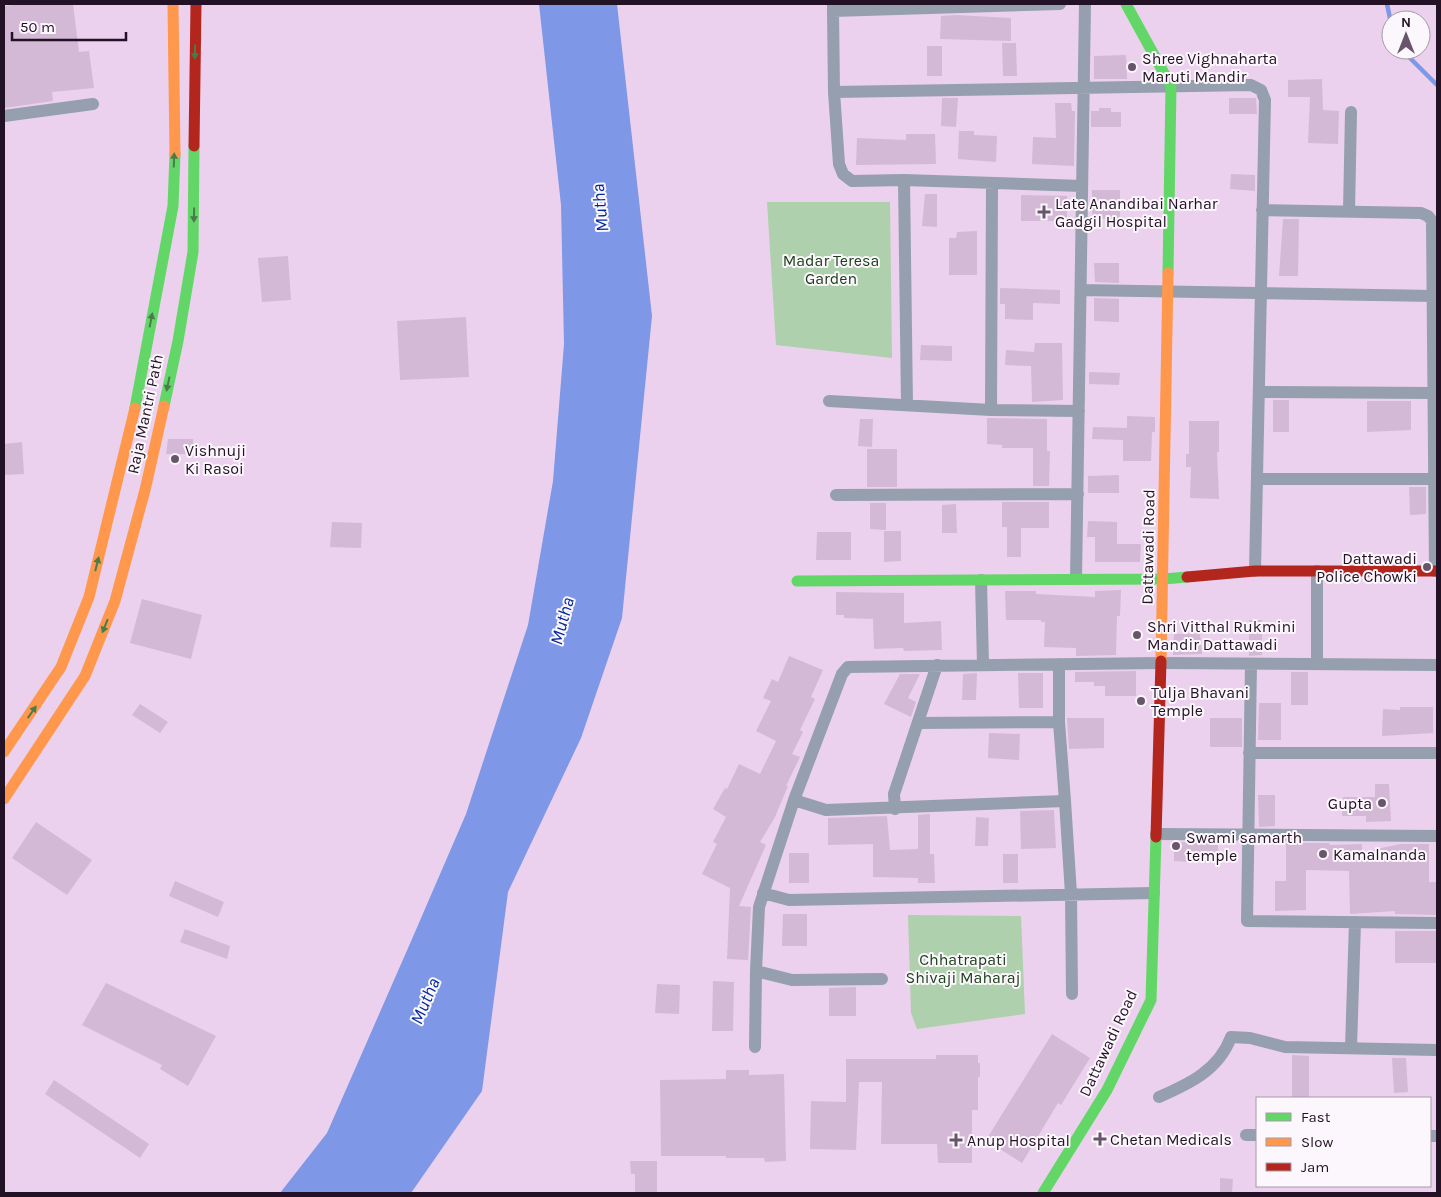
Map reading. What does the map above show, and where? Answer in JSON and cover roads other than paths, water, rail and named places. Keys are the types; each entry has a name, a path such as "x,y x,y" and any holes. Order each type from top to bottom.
{"street":[{"name":"Raja Mantri Path","path":"4,752 61,667 89,597 130,432 173,206 173,4"},
{"name":"Raja Mantri Path","path":"4,798 85,676 116,602 145,490 178,341 193,252 196,4"},
{"path":"1060,4 833,7 834,92 839,164 843,174 852,181 904,180 1082,186"},
{"path":"1076,580 1085,4"},
{"name":"Dattawadi Road","path":"1043,1193 1107,1090 1151,1000 1164,579 1170,291 1171,86 1126,4"},
{"path":"834,92 1251,85 1261,90 1264,100 1255,571"},
{"path":"174,100 195,99"},
{"path":"4,116 93,104"},
{"path":"1349,212 1351,112"},
{"path":"904,180 907,405"},
{"path":"991,410 992,183"},
{"path":"797,581 1164,579 1255,571 1436,571 1432,221 1428,216 1421,213 1262,210"},
{"path":"1081,290 1434,296"},
{"path":"1259,392 1434,393"},
{"path":"829,401 991,410 1079,411"},
{"path":"1257,479 1435,479"},
{"path":"836,494 1078,494"},
{"path":"1317,571 1317,664"},
{"path":"981,580 983,665"},
{"path":"755,1047 759,907 794,800 842,674 848,668 937,665 1162,663 1437,664"},
{"path":"1059,664 1059,722 1071,894 1072,994"},
{"path":"1250,664 1247,921 1437,923"},
{"path":"895,809 894,794 937,665"},
{"path":"918,723 1059,722"},
{"path":"1249,753 1437,753"},
{"path":"794,800 826,810 895,809 1065,801"},
{"path":"1156,834 1437,836"},
{"path":"763,893 789,900 1154,893"},
{"path":"1351,1048 1355,922"},
{"path":"756,971 792,980 882,979"},
{"path":"1159,1097 1192,1083 1216,1062 1232,1037 1250,1038 1285,1047 1437,1050"}],"water":[{"name":"Mutha","path":"539,4 617,4 652,316 622,618 581,738 508,892 482,1091 411,1193 280,1193 327,1133 412,939 466,814 528,625 553,481 564,344 561,205"}],"waterway":[{"path":"1387,4 1388,10"},
{"path":"1412,60 1437,85"}],"place":[{"name":"Shree Vighnaharta Maruti Mandir","path":"1132,67"},
{"name":"Late Anandibai Narhar Gadgil Hospital","path":"1044,212"},
{"name":"Vishnuji Ki Rasoi","path":"175,459"},
{"name":"Dattawadi Police Chowki","path":"1427,567"},
{"name":"Shri Vitthal Rukmini Mandir Dattawadi","path":"1137,635"},
{"name":"Tulja Bhavani Temple","path":"1141,701"},
{"name":"Gupta","path":"1382,803"},
{"name":"Swami samarth temple","path":"1176,846"},
{"name":"Kamalnanda","path":"1323,854"},
{"name":"Chetan Medicals","path":"1100,1139"},
{"name":"Anup Hospital","path":"956,1140"}],"park label":[{"name":"Madar Teresa Garden","path":"831,269"},
{"name":"Chhatrapati Shivaji Maharaj","path":"963,968"}]}
